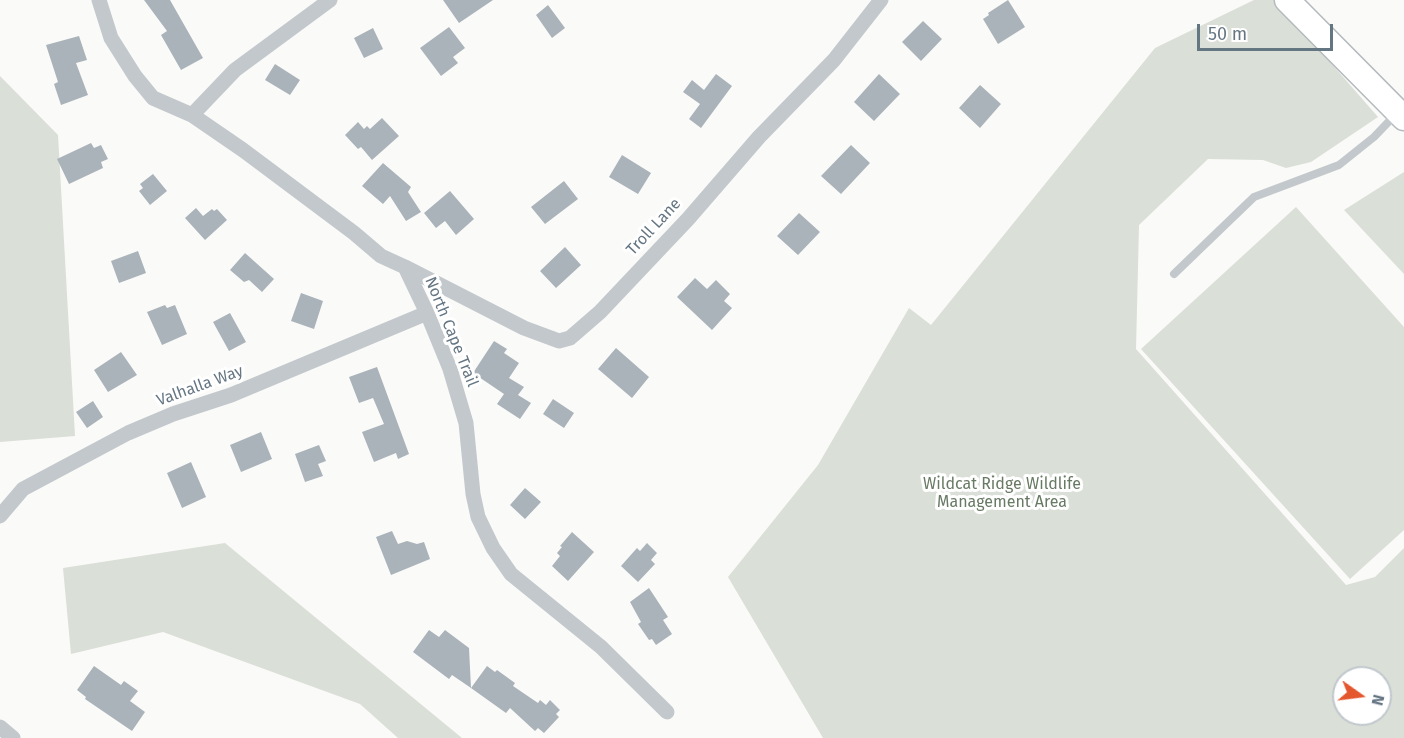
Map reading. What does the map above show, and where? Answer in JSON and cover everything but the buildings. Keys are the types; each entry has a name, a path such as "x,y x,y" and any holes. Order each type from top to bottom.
{"main road":[{"path":"1287,0 1401,115"}],"street":[{"name":"North Cape Trail","path":"99,0 111,38 135,76 153,98 192,115 243,150 381,256 405,267 450,369 466,423 473,494 478,517 493,549 512,574 601,647 667,712"},
{"path":"192,115 235,70 330,0"},
{"name":"Troll Lane","path":"405,267 524,328 559,341 570,338 600,312 688,219 759,137 834,60 881,0"},
{"name":"Valhalla Way","path":"0,516 23,489 128,433 173,414 231,395 427,313"},
{"path":"0,727 13,738"}],"lane":[{"path":"1173,274 1254,197 1339,165 1401,115"}],"green space":[{"name":"Wildcat Ridge Wildlife Management Area","path":"1254,0 1276,0 1378,117 1311,162 1286,168 1263,160 1208,159 1139,225 1136,349 1346,585 1375,577 1404,548 1404,738 823,738 728,577 818,465 909,308 931,325 1155,48"},
{"path":"0,76 58,135 75,436 0,442"},
{"path":"1404,172 1404,274 1344,210"},
{"path":"1296,207 1404,327 1404,530 1350,579 1141,349"},
{"path":"225,543 462,738 398,738 360,704 163,632 71,654 63,568"}]}
